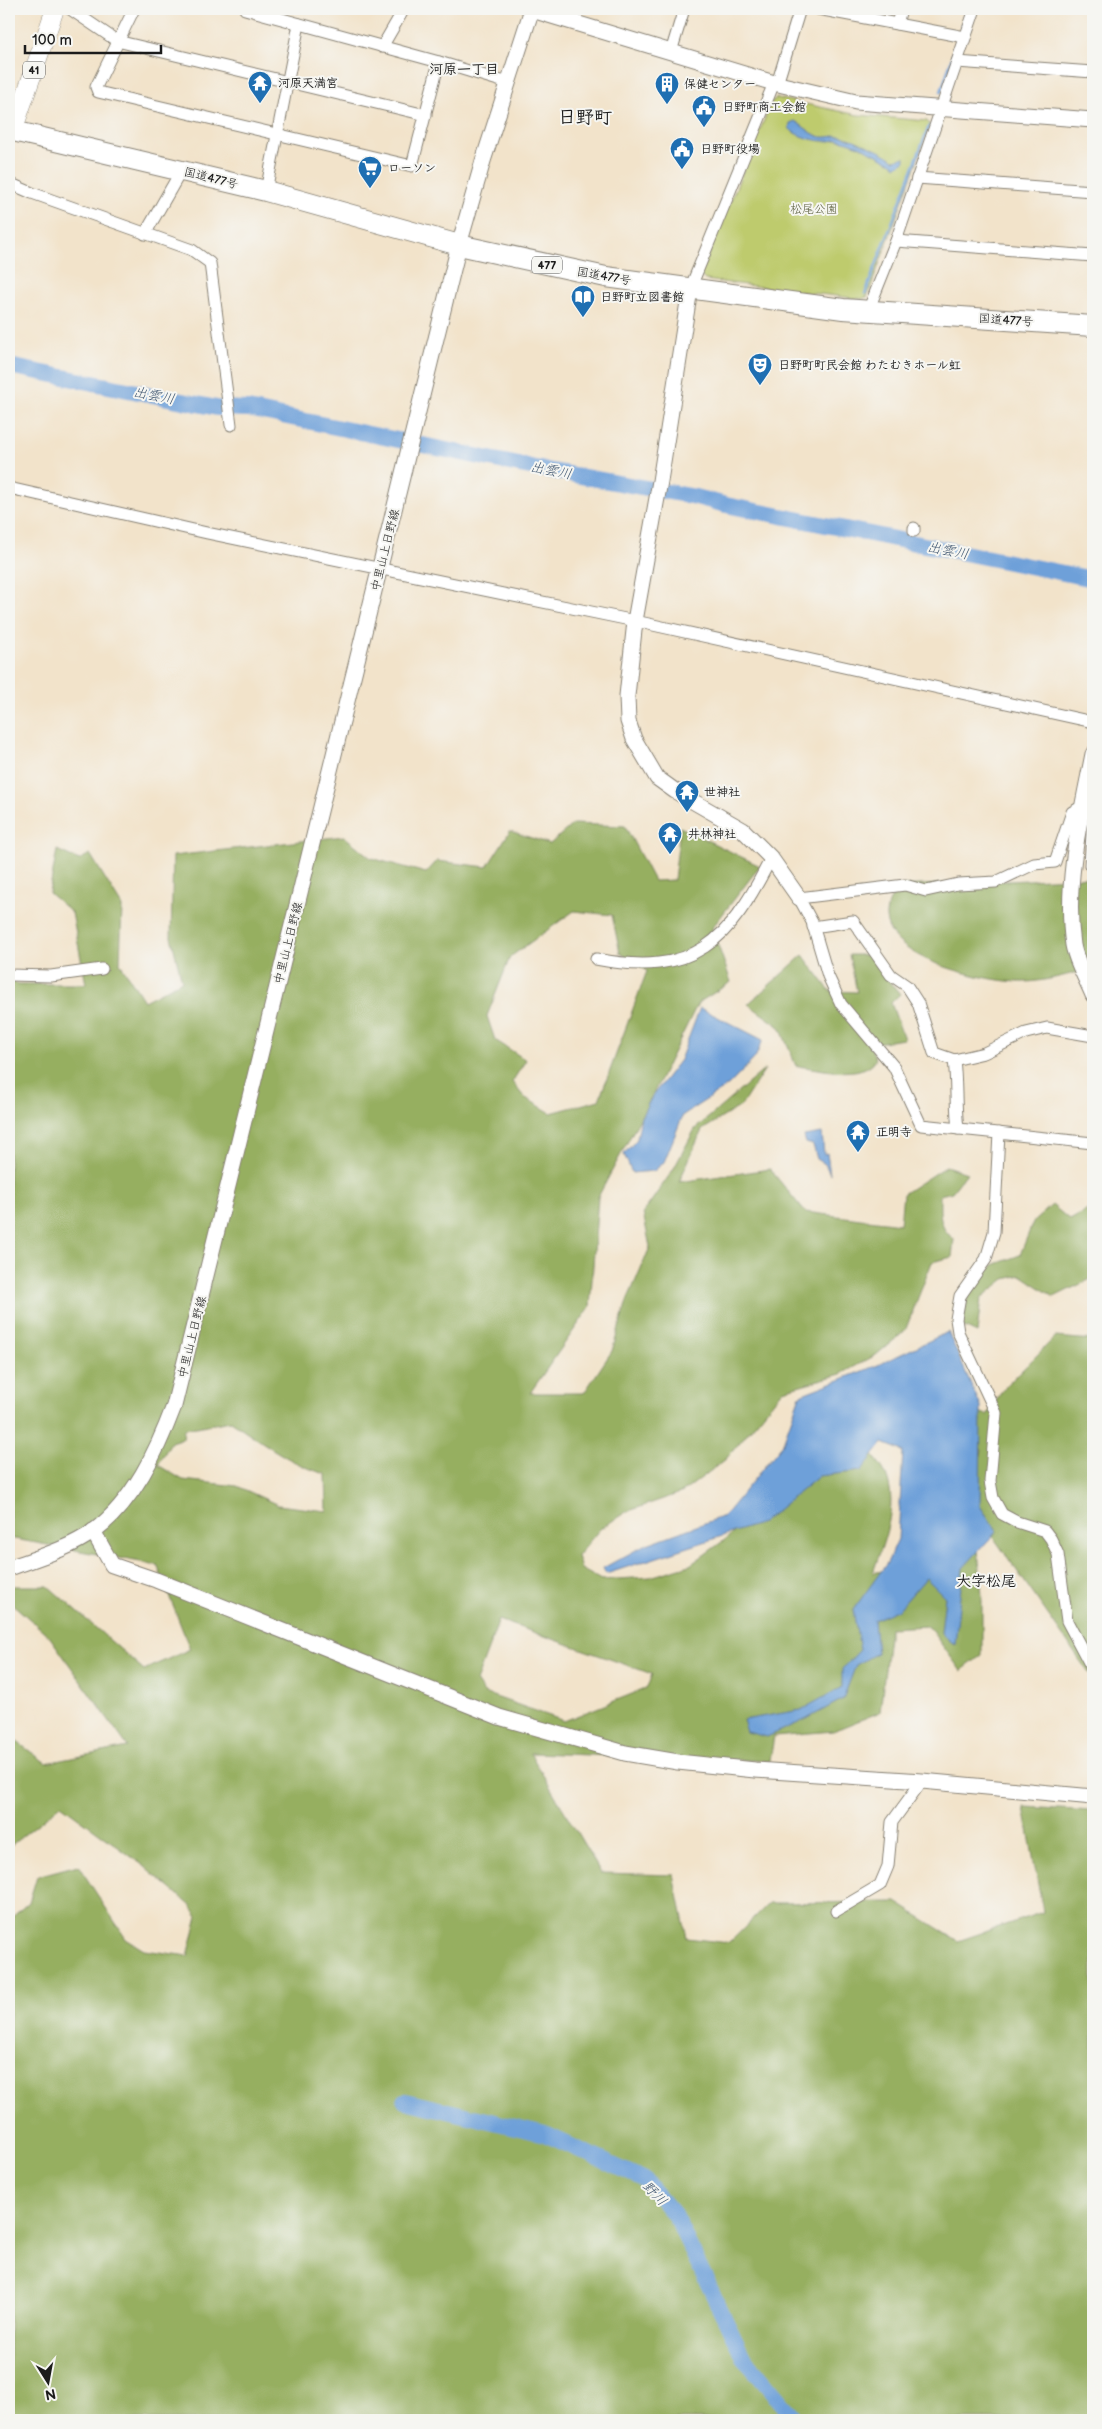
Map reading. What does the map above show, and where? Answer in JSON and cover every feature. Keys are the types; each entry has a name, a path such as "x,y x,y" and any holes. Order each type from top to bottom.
{"highway":[{"name":"国道477号","path":"10,135 181,170 266,191 459,245 606,277 788,303 868,311 1093,325"}],"main road":[{"name":"41","path":"10,135 55,9"}],"street":[{"path":"70,9 117,41 426,115"},
{"path":"134,9 96,87 98,92 412,166 439,62"},
{"path":"245,9 439,62 508,83"},
{"path":"382,47 404,9"},
{"path":"531,9 776,83 856,102 1093,120"},
{"name":"中里山上日野線","path":"9,1568 52,1552 93,1531 118,1506 137,1482 158,1448 174,1406 459,245 531,9"},
{"path":"670,52 684,9"},
{"path":"800,9 776,83 690,289 657,503 635,621 626,707 630,729 641,752 658,778 675,791 743,830 771,858 799,898 813,927 828,976 842,1004 856,1024 883,1052 894,1067 921,1125 1093,1143"},
{"path":"825,9 965,37"},
{"path":"897,24 901,9"},
{"path":"868,311 896,241 975,9"},
{"path":"266,191 299,24"},
{"path":"957,62 1093,72"},
{"path":"145,234 181,170"},
{"path":"917,178 1093,191"},
{"path":"9,183 192,250 210,263 215,285 231,425"},
{"path":"896,241 1093,256"},
{"path":"9,488 207,533 635,621 1093,722"},
{"path":"1093,754 1088,810 1074,873 1071,911 1073,947 1093,995"},
{"path":"799,898 905,885 926,891 958,884 996,882 1034,864 1055,862 1072,812 1088,810"},
{"path":"1093,819 1090,865 1093,867"},
{"path":"596,960 624,965 643,964 680,958 698,952 714,942 726,930 758,886 771,858"},
{"path":"813,927 853,921 891,975 907,986 918,1003 934,1053 954,1060 984,1053 1026,1033 1047,1028 1093,1036"},
{"path":"9,975 51,976 102,969"},
{"path":"954,1060 957,1082 954,1104 958,1129"},
{"path":"999,1133 994,1232 986,1259 960,1296 956,1319 958,1332 996,1413 990,1481 993,1498 1002,1514 1017,1522 1045,1531 1051,1539 1058,1554 1067,1621 1093,1670"},
{"path":"93,1531 112,1565 156,1580 499,1717 625,1752 678,1762 755,1770 922,1780 1093,1797"},
{"path":"836,1911 880,1885 888,1866 892,1822 922,1780"}],"green space":[{"name":"松尾公園","path":"777,98 858,115 927,121 930,126 867,297 861,299 705,280 700,275 772,101"},
{"path":"573,824 625,826 654,881 674,880 680,827 760,866 712,928 731,982 698,1003 650,1100 598,1197 590,1307 530,1393 584,1393 612,1351 627,1301 650,1247 643,1213 673,1170 695,1129 765,1069 741,1106 702,1130 679,1182 770,1169 805,1212 900,1224 903,1194 946,1166 967,1173 952,1192 940,1195 941,1220 945,1230 954,1239 952,1257 932,1262 905,1331 876,1355 841,1374 783,1390 726,1459 683,1492 626,1512 600,1529 577,1556 581,1569 601,1580 650,1577 690,1565 726,1539 793,1482 866,1446 886,1475 890,1487 891,1500 888,1525 873,1573 978,1549 982,1596 982,1655 961,1671 928,1626 890,1628 880,1712 833,1731 774,1736 770,1761 530,1753 601,1873 674,1875 687,1938 729,1943 769,1903 896,1902 958,1941 1043,1912 1024,1807 1093,1811 1093,2420 9,2420 9,1920 29,1902 37,1876 78,1865 126,1939 144,1950 188,1956 198,1916 190,1905 144,1866 61,1805 9,1847 9,1736 46,1763 128,1747 49,1636 9,1601 9,1586 48,1586 144,1670 190,1649 157,1565 9,1538 9,979 18,984 86,984 72,913 49,893 57,850 79,860 90,854 122,906 120,963 144,1001 182,981 171,937 173,856 344,836 371,858 426,873 437,861 487,867 510,831 550,844","holes":["574,911 612,915 620,953 647,971 599,1100 551,1113 524,1097 512,1082 526,1060 495,1040 487,1016 510,957","231,1421 288,1459 326,1474 327,1511 278,1505 237,1486 183,1480 158,1465 171,1442 183,1438 184,1429","499,1620 652,1674 647,1688 564,1721 484,1693 476,1681"]},
{"path":"1093,877 1093,944 1081,971 1049,979 1033,982 1001,980 961,972 940,965 920,956 903,945 891,933 886,918 888,906 899,886"},
{"path":"803,955 830,991 857,992 849,955 868,955 900,994 891,1003 904,1039 869,1044 876,1059 869,1066 861,1070 839,1072 796,1066 780,1027 748,1004"},
{"path":"1052,1205 1070,1220 1093,1207 1093,1278 1054,1297 1021,1275 1005,1279 981,1298 977,1333 962,1326 968,1295 993,1265 1020,1255 1033,1222"},
{"path":"1055,1337 1093,1340 1093,1679 970,1504 982,1450 957,1424 959,1404 987,1415 1004,1388"}],"water":[{"path":"795,121 818,136 846,137 877,150 894,160 905,157 905,161 897,166 855,144 839,140 819,141 796,134 789,128 790,123"},
{"path":"700,1008 763,1040 755,1058 729,1085 683,1115 664,1162 654,1171 632,1173 624,1154 637,1139 641,1117 653,1095 680,1060"},
{"path":"822,1133 824,1154 827,1153 830,1174 825,1164 817,1159 813,1145 806,1143 804,1136"},
{"path":"948,1332 981,1407 980,1506 997,1531 963,1568 955,1645 941,1633 945,1597 926,1578 899,1609 874,1620 877,1653 856,1665 843,1699 805,1720 767,1737 747,1732 743,1720 801,1710 842,1687 842,1669 860,1650 853,1610 887,1563 898,1539 903,1451 883,1443 861,1471 819,1476 762,1523 606,1574 603,1568 647,1544 724,1516 782,1445 800,1395 878,1365"}],"waterway":[{"path":"962,26 968,9"},
{"path":"941,92 956,45"},
{"path":"865,294 929,126"},
{"name":"出雲川","path":"9,366 217,408 248,409 519,465 696,497 726,505 1093,579"},
{"name":"野川","path":"405,2101 545,2134 645,2180 674,2214 744,2358 796,2420"}],"place":[{"name":"河原天満宮","path":"260,104"},
{"name":"保健センター","path":"667,105"},
{"name":"日野町商工会館","path":"704,128"},
{"name":"日野町役場","path":"682,170"},
{"name":"ローソン","path":"370,189"},
{"name":"日野町立図書館","path":"583,318"},
{"name":"日野町町民会館 わたむきホール虹","path":"760,386"},
{"name":"世神社","path":"687,813"},
{"name":"井林神社","path":"670,855"},
{"name":"正明寺","path":"858,1153"}],"district":[{"name":"河原一丁目","path":"464,69"},
{"name":"日野町","path":"585,117"},
{"name":"大字松尾","path":"986,1581"}]}
